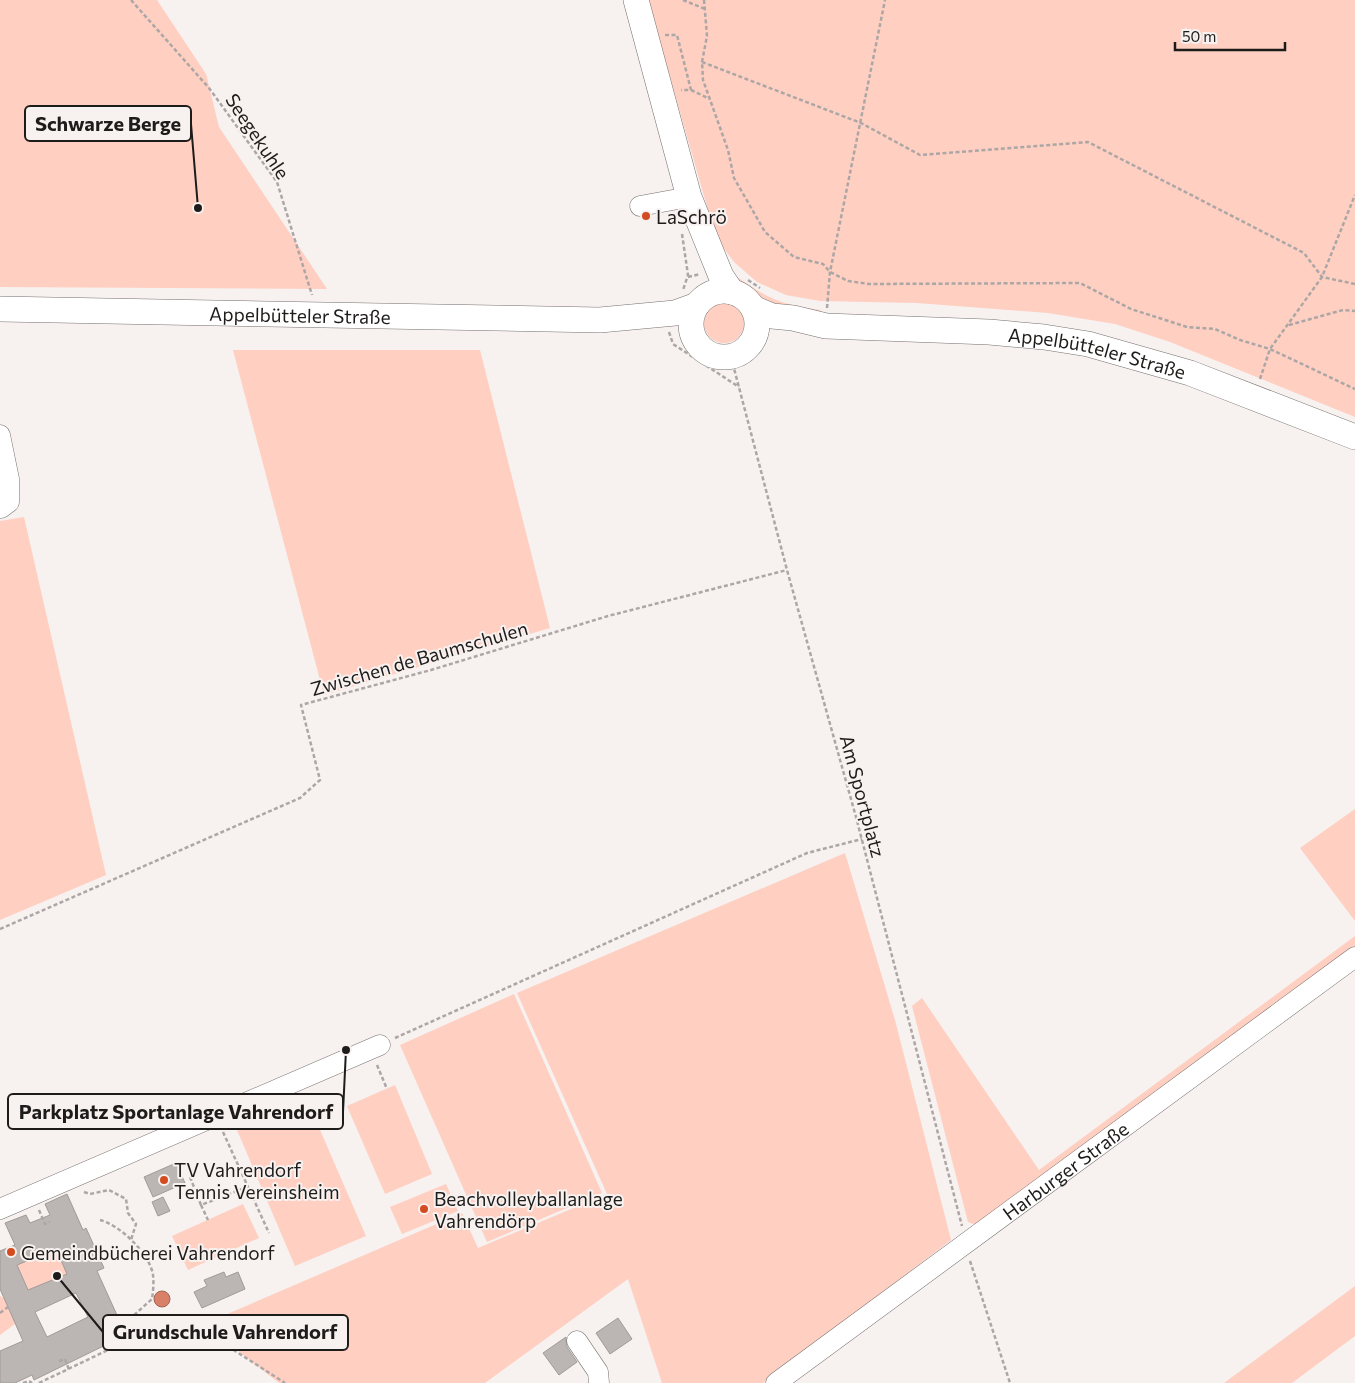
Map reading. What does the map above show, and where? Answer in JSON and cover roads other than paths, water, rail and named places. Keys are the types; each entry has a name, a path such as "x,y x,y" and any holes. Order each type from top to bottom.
{"main road":[{"path":"636,0 689,197 721,276 732,292"},
{"path":"689,197 694,239 702,279 693,299 690,324 695,341 711,355 732,357 743,351 752,342 757,325 753,308 746,299 732,292 716,292 693,299"},
{"name":"Appelbütteler Straße","path":"0,309 318,313 600,320 675,313 693,299"},
{"name":"Appelbütteler Straße","path":"753,308 772,316 793,318 826,317 1044,336 1088,344 1128,355 1254,397 1355,436"},
{"name":"Appelbütteler Straße","path":"752,342 770,333 826,317"},
{"name":"Appelbütteler Straße","path":"600,320 652,330 677,331 695,341"}],"street":[{"path":"640,206 689,197"},
{"path":"0,435 9,479 9,502 1,508"},
{"name":"Harburger Straße","path":"776,1383 968,1249 1355,957"},
{"path":"0,1209 375,1047"},
{"path":"577,1341 598,1372 599,1383"}],"place":[{"name":"Schwarze Berge","path":"198,208"},
{"name":"LaSchrö","path":"646,216"},
{"name":"Parkplatz Sportanlage Vahrendorf","path":"346,1050"},
{"name":"TV Vahrendorf Tennis Vereinsheim","path":"164,1180"},
{"name":"Beachvolleyballanlage Vahrendörp","path":"424,1209"},
{"name":"Gemeindbücherei Vahrendorf","path":"11,1252"},
{"name":"Grundschule Vahrendorf","path":"57,1276"}]}
